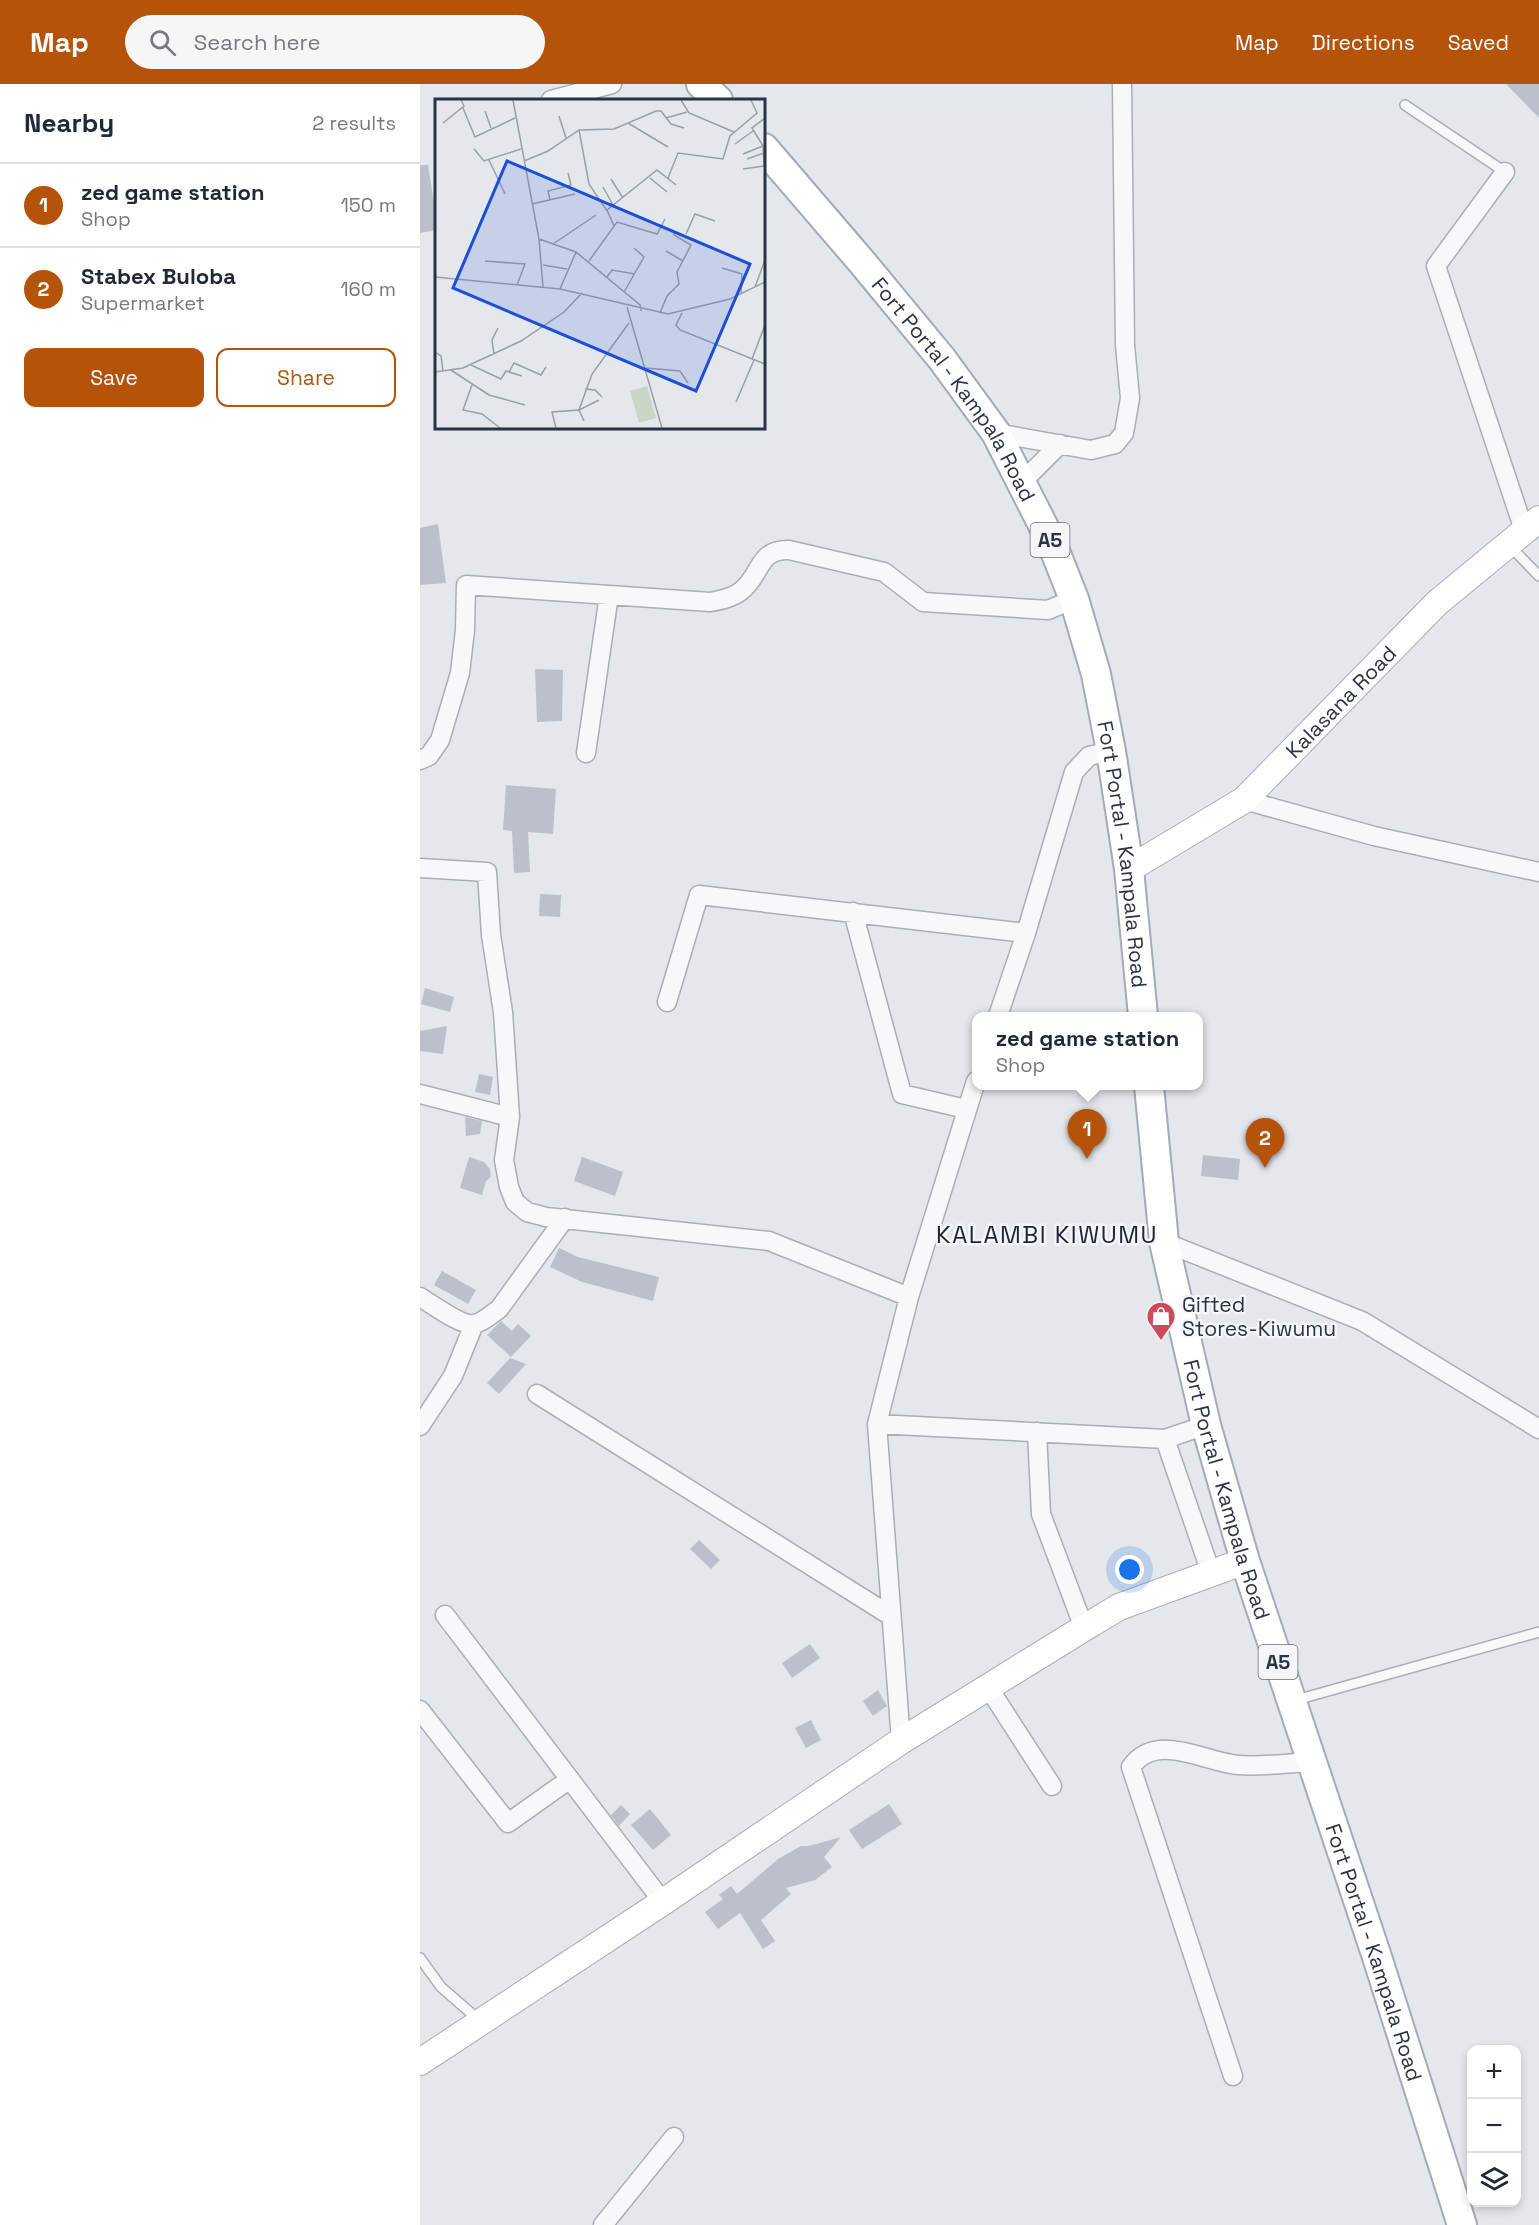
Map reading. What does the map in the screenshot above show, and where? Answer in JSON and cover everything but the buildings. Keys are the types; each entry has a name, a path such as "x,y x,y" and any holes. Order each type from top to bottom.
{"main road":[{"path":"701,84 717,99"},
{"name":"Fort Portal - Kampala Road","path":"765,149 942,359 996,433 1051,541 1074,599 1096,674 1111,751 1129,869 1143,1012"},
{"name":"Fort Portal - Kampala Road","path":"1149,1090 1164,1242 1206,1425 1245,1561 1462,2225"}],"street":[{"path":"555,99 612,84"},
{"path":"996,433 1091,450 1115,444 1124,433 1130,398 1125,345 1122,84"},
{"path":"1505,172 1436,267 1524,531"},
{"path":"1022,482 1059,444"},
{"name":"Kalasana Road","path":"1129,869 1244,800 1437,603 1524,531"},
{"path":"420,760 429,756 440,740 460,673 465,630 466,585 710,602 727,599 740,592 748,585 769,553 783,550 884,572 923,602 1048,610 1074,599"},
{"path":"586,753 609,595"},
{"path":"1000,1012 1074,772 1089,756 1111,751"},
{"path":"1244,800 1374,836 1539,872"},
{"path":"420,867 487,872 490,935 503,1012 510,1117 504,1160 509,1187 515,1202 526,1212 546,1217 769,1241 909,1297"},
{"path":"667,1002 699,895 1026,933"},
{"path":"853,912 902,1094 966,1109"},
{"path":"901,1741 878,1424 909,1297 973,1090"},
{"path":"420,1094 510,1117"},
{"path":"420,1297 464,1323 474,1324 499,1309 565,1218"},
{"path":"1164,1242 1362,1321 1539,1429"},
{"path":"420,1426 453,1376 474,1324"},
{"path":"537,1394 891,1616"},
{"path":"878,1424 1165,1439 1206,1425"},
{"path":"1037,1432 1041,1514 1084,1628"},
{"path":"1165,1439 1210,1574"},
{"path":"420,2062 663,1902 901,1741 1084,1628 1119,1607 1245,1561"},
{"path":"445,1615 663,1902"},
{"path":"988,1687 1052,1786"},
{"path":"420,1710 508,1823 570,1779"},
{"path":"1233,2076 1131,1767 1136,1759 1149,1750 1182,1751 1237,1765 1312,1762"},
{"path":"603,2225 674,2137"}],"lane":[{"path":"1406,105 1505,172"},
{"path":"1524,531 1539,576"},
{"path":"1292,1702 1539,1632"},
{"path":"420,1958 441,1987 482,2022"}],"place":[{"name":"zed game station","path":"1087,1159"},
{"name":"Stabex Buloba","path":"1265,1168"},
{"name":"Gifted Stores-Kiwumu","path":"1161,1342"}],"district":[{"name":"KALAMBI KIWUMU","path":"1047,1234"}]}
